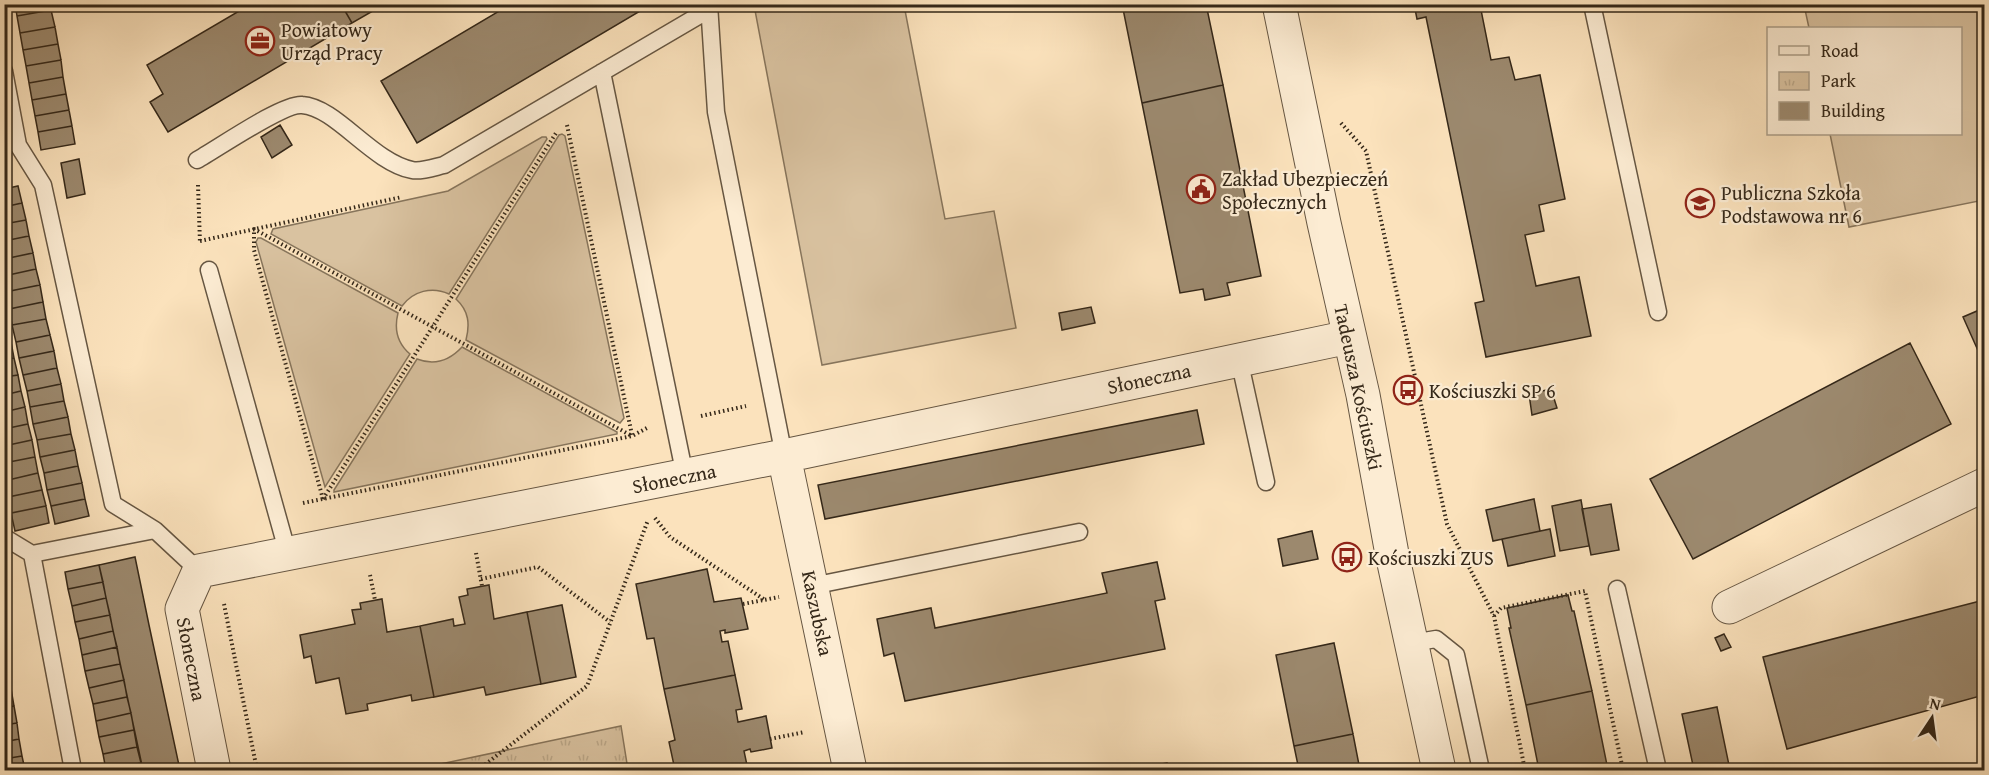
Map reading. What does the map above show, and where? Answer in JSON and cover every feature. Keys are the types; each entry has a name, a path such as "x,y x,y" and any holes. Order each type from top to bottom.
{"street":[{"name":"Tadeusza Kościuszki","path":"1279,4 1363,395 1392,554 1439,771"},
{"name":"Słoneczna","path":"214,771 182,609 199,571 784,456 1349,337"},
{"name":"Kaszubska","path":"784,456 799,589 850,771"},
{"path":"1729,607 1984,485"}],"lane":[{"path":"1592,4 1658,312"},
{"path":"197,160 281,111 301,104 321,110 384,159 414,171 444,165 709,7 716,112 784,456"},
{"path":"4,71 11,146 43,185 113,504 155,530 199,571"},
{"path":"602,72 685,476"},
{"path":"209,270 288,554"},
{"path":"1239,359 1266,482"},
{"path":"4,537 32,554 155,530"},
{"path":"799,589 1079,532"},
{"path":"32,554 73,771"},
{"path":"1617,589 1658,771"},
{"path":"1412,643 1436,639 1456,655 1481,771"}],"path":[{"path":"322,499 566,117 632,436"},
{"path":"1338,119 1366,152 1447,524 1494,616 1525,771"},
{"path":"197,160 200,241 209,270"},
{"path":"322,499 254,250 254,229 632,436"},
{"path":"276,509 632,436"},
{"path":"478,771 586,686 651,512 670,537 765,600"},
{"path":"475,546 482,586"},
{"path":"481,579 538,567 610,622"},
{"path":"369,568 375,600"},
{"path":"743,604 781,596 799,589"},
{"path":"1494,616 1501,608 1585,591 1623,771"},
{"path":"222,597 257,771"},
{"path":"770,739 811,731"}],"green space":[{"path":"754,5 904,5 945,219 994,211 1016,328 822,365"},
{"path":"1804,5 1977,5 1984,40 1984,200 1849,227 1830,135 1962,135 1962,27 1809,27"},
{"path":"559,135 565,136 624,418 620,423 466,340 467,318 464,308 456,299"},
{"path":"542,137 547,139 449,294 436,290 423,291 402,306 271,234 273,229 448,191"},
{"path":"258,238 398,313 396,325 398,335 402,345 410,354 325,487 256,242"},
{"path":"462,347 617,434 334,492 417,359 430,362 441,361 452,356"},
{"path":"621,726 628,770 412,770"}],"building":[{"path":"15,4 50,4 51,10 17,16"},
{"path":"251,4 341,4 352,23 168,132 150,102 163,94 147,65"},
{"path":"341,4 385,4 352,23"},
{"path":"511,4 652,4 417,143 381,81"},
{"path":"1122,4 1206,4 1223,85 1142,103"},
{"path":"1414,4 1482,4 1480,5 1491,60 1509,57 1515,80 1540,75 1565,199 1539,205 1544,231 1525,235 1536,286 1579,277 1591,336 1486,357 1475,303 1484,301 1426,17 1417,19"},
{"path":"51,10 55,27 20,33 17,16"},
{"path":"55,27 58,44 23,50 20,33"},
{"path":"58,44 61,60 26,66 23,50"},
{"path":"61,60 63,77 29,83 26,66"},
{"path":"63,77 66,94 32,100 29,83"},
{"name":"Zakład Ubezpieczeń Społecznych","path":"1223,85 1261,276 1227,283 1230,295 1205,300 1203,289 1180,293 1142,103"},
{"path":"66,94 69,110 35,116 32,100"},
{"path":"69,110 72,126 38,132 35,116"},
{"path":"280,125 292,145 272,158 261,137"},
{"path":"72,126 75,144 41,150 38,132"},
{"path":"79,159 85,194 67,198 61,163"},
{"path":"18,186 22,203 4,207 4,189"},
{"path":"22,203 26,220 4,224 4,207"},
{"path":"26,220 29,236 4,241 4,224"},
{"path":"29,236 33,253 4,259 4,241"},
{"path":"33,253 36,269 4,276 4,259"},
{"path":"36,269 40,285 5,292 4,276"},
{"path":"40,285 43,302 9,309 5,292"},
{"path":"43,302 46,319 12,325 9,309"},
{"path":"1091,307 1095,323 1062,330 1059,313"},
{"path":"1984,308 1984,364 1963,317"},
{"path":"46,319 50,335 16,342 12,325"},
{"path":"7,325 11,342 4,343 4,326"},
{"path":"50,335 54,351 19,358 16,342"},
{"path":"11,342 14,358 4,360 4,343"},
{"path":"1910,343 1951,424 1693,559 1650,479"},
{"path":"54,351 57,368 23,375 19,358"},
{"path":"14,358 18,375 4,377 4,360"},
{"path":"57,368 61,384 27,391 23,375"},
{"path":"18,375 21,391 4,395 4,377"},
{"path":"61,384 64,401 30,407 27,391"},
{"path":"1551,389 1557,408 1532,415 1529,394"},
{"path":"21,391 25,407 4,412 4,395"},
{"path":"64,401 68,417 33,424 30,407"},
{"path":"25,407 28,424 4,429 4,412"},
{"path":"1197,410 1204,444 825,519 818,485"},
{"path":"68,417 71,434 37,440 33,424"},
{"path":"28,424 32,440 4,446 4,429"},
{"path":"71,434 75,450 40,457 37,440"},
{"path":"32,440 35,457 4,463 4,446"},
{"path":"75,450 78,466 44,473 40,457"},
{"path":"35,457 38,473 4,481 4,463"},
{"path":"78,466 82,483 47,490 44,473"},
{"path":"38,473 42,490 8,497 4,481"},
{"path":"82,483 85,499 51,506 47,490"},
{"path":"42,490 46,506 11,513 8,497"},
{"path":"85,499 89,516 55,524 51,506"},
{"path":"1534,499 1540,531 1493,541 1486,510"},
{"path":"1581,500 1589,546 1560,551 1552,506"},
{"path":"1611,504 1619,550 1591,555 1582,509"},
{"path":"46,506 49,523 15,531 11,513"},
{"path":"1550,529 1555,556 1508,566 1502,539"},
{"path":"1312,531 1318,559 1283,566 1278,539"},
{"path":"135,557 180,770 143,770 99,565"},
{"path":"1157,562 1165,599 1155,601 1165,649 905,701 894,653 884,656 877,619 931,608 935,628 1107,593 1102,573"},
{"path":"99,565 103,582 68,589 65,572"},
{"path":"707,569 714,602 741,598 748,629 725,633 725,630 720,631 722,642 728,641 735,675 664,689 654,638 647,639 636,584"},
{"path":"103,582 106,598 72,606 68,589"},
{"path":"489,585 494,619 527,612 541,684 486,695 484,687 434,697 420,626 453,619 454,626 465,624 459,597 468,595 467,589"},
{"path":"1568,595 1572,611 1574,611 1592,691 1526,705 1509,628 1511,628 1507,608"},
{"path":"106,598 110,615 75,622 72,606"},
{"path":"382,599 387,632 420,626 434,697 412,701 411,695 367,704 368,710 346,714 339,678 316,683 311,656 304,658 300,635 355,624 352,610 361,609 360,603"},
{"path":"1984,600 1984,695 1787,749 1763,657"},
{"path":"562,605 576,677 541,684 527,612"},
{"path":"110,615 113,631 79,639 75,622"},
{"path":"113,631 117,647 82,655 79,639"},
{"path":"1724,634 1731,647 1721,651 1715,638"},
{"path":"1334,643 1353,734 1294,746 1276,655"},
{"path":"117,647 120,664 85,671 82,655"},
{"path":"120,664 124,680 89,688 85,671"},
{"path":"9,673 11,689 4,691 4,674"},
{"path":"735,675 742,709 736,710 738,722 766,716 772,748 744,751 748,770 675,770 669,742 675,740 664,689"},
{"path":"124,680 127,697 93,704 89,688"},
{"path":"11,689 14,706 4,708 4,691"},
{"path":"1592,691 1608,770 1539,770 1526,705"},
{"path":"127,697 131,713 96,721 93,704"},
{"path":"14,706 17,723 4,725 4,708"},
{"path":"1717,707 1730,770 1694,770 1682,714"},
{"path":"131,713 134,730 99,737 96,721"},
{"path":"17,723 19,739 4,742 4,725"},
{"path":"134,730 137,747 103,754 99,737"},
{"path":"1353,734 1360,770 1299,770 1294,746"},
{"path":"19,739 22,756 4,759 4,742"},
{"path":"137,747 141,763 106,770 103,754"},
{"path":"22,756 25,770 4,770 4,759"},
{"path":"141,763 143,770 106,770"},
{"path":"1167,763 1168,770 1131,770"}],"place":[{"name":"Powiatowy Urząd Pracy","path":"260,41"},
{"name":"Zakład Ubezpieczeń Społecznych","path":"1201,189"},
{"name":"Publiczna Szkoła Podstawowa nr 6","path":"1700,203"},
{"name":"Kościuszki SP 6","path":"1408,390"},
{"name":"Kościuszki ZUS","path":"1347,557"}]}
